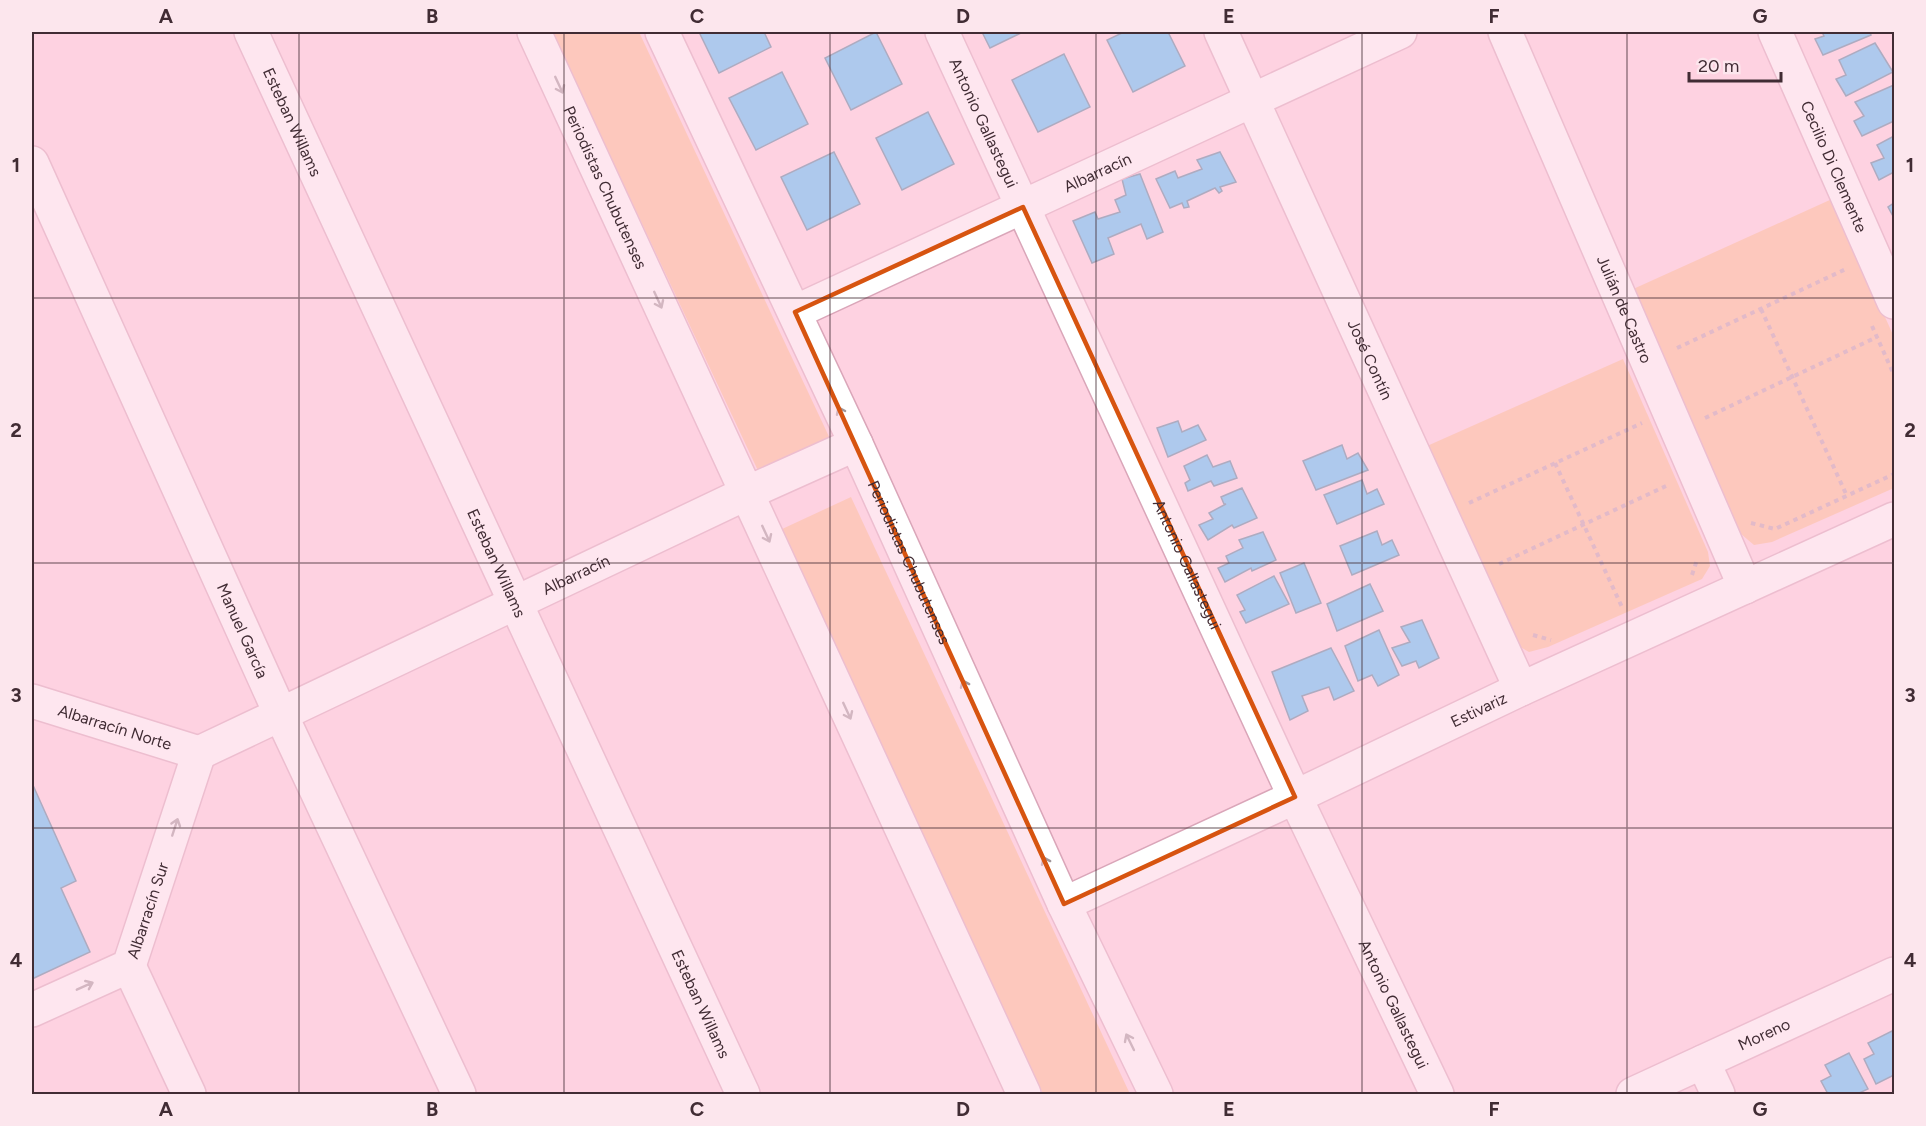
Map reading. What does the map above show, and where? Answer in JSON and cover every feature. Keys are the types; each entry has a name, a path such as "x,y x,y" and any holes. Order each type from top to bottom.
{"street":[{"name":"Esteban Willams","path":"251,32 743,1095"},
{"name":"Periodistas Chubutenses","path":"534,32 1024,1095"},
{"name":"Periodistas Chubutenses","path":"662,32 856,444 1064,904 1156,1095"},
{"name":"Antonio Gallastegui","path":"942,32 1295,797 1437,1095"},
{"name":"José Contín","path":"1221,32 1521,689"},
{"name":"Albarracín","path":"795,312 1400,32"},
{"name":"Julián de Castro","path":"1505,32 1745,587"},
{"name":"Cecilio Di Clemente","path":"1775,32 1894,302"},
{"name":"Manuel García","path":"32,163 281,715 459,1095"},
{"name":"Albarracín","path":"199,753 747,493 856,444"},
{"name":"Estivariz","path":"1064,904 1521,689 1894,519"},
{"name":"Albarracín Norte","path":"32,701 199,753"},
{"name":"Albarracín Sur","path":"32,1010 129,966 199,753"},
{"path":"129,966 189,1095"},
{"name":"Moreno","path":"1633,1095 1894,974"},
{"path":"1703,1062 1718,1095"}],"path":[{"path":"1674,350 1846,269"},
{"path":"1761,309 1847,496"},
{"path":"1704,418 1877,337"},
{"path":"1637,413 1646,433"},
{"path":"1468,504 1642,423"},
{"path":"1556,463 1622,607"},
{"path":"1684,579 1694,574 1700,550 1750,522 1775,529 1894,474"},
{"path":"1495,565 1670,484"},
{"path":"1464,493 1473,514"},
{"path":"1612,612 1633,603"},
{"path":"1525,633 1551,640 1561,635"}],"highlighted area":[{"path":"1023,207 1295,797 1064,904 795,312"}],"shaded area":[{"path":"552,32 639,32 832,443 761,477"},
{"path":"1832,199 1894,337 1894,488 1772,542 1754,545 1741,534 1631,290"},
{"path":"1623,359 1708,552 1710,566 1702,579 1548,647 1529,652 1515,644 1427,446"},
{"path":"851,497 1130,1094 1043,1094 780,530"}],"building":[{"path":"699,32 764,32 771,47 719,73"},
{"path":"876,32 902,84 851,110 825,58"},
{"path":"982,32 1023,32 990,48"},
{"path":"1124,32 1168,32 1185,66 1133,92 1107,40"},
{"path":"1822,32 1870,32 1871,35 1823,55 1815,39 1824,36"},
{"path":"1875,43 1893,72 1846,96 1836,79 1846,75 1839,60"},
{"path":"1064,54 1090,107 1038,132 1012,80"},
{"path":"782,72 808,124 756,150 729,98"},
{"path":"1894,85 1894,121 1862,136 1854,121 1864,116 1855,102"},
{"path":"928,112 954,164 902,190 876,138"},
{"path":"1894,136 1894,172 1879,180 1871,163 1884,158 1877,145"},
{"path":"834,152 860,204 807,230 781,177"},
{"path":"1220,152 1236,182 1220,187 1222,191 1219,193 1215,188 1187,201 1189,207 1184,208 1182,203 1170,208 1156,179 1175,171 1178,178 1202,169 1197,160"},
{"path":"1140,174 1163,232 1147,239 1141,224 1108,238 1114,254 1092,263 1073,221 1095,212 1098,219 1120,212 1115,200 1126,195 1122,179"},
{"path":"1894,203 1894,218 1888,207"},
{"path":"1178,421 1182,432 1198,425 1206,440 1168,457 1157,428"},
{"path":"1342,445 1347,459 1358,453 1368,470 1316,490 1303,461"},
{"path":"1207,455 1213,467 1230,461 1237,478 1214,486 1211,481 1188,491 1185,483 1190,480 1184,466"},
{"path":"1362,480 1367,494 1377,489 1384,504 1337,524 1324,495"},
{"path":"1242,488 1257,518 1234,528 1232,525 1208,540 1199,525 1213,519 1209,513 1226,504 1221,497"},
{"path":"1377,531 1382,545 1392,540 1399,555 1352,575 1340,546"},
{"path":"1263,532 1276,560 1252,571 1251,568 1225,582 1218,568 1229,563 1226,556 1243,548 1239,540"},
{"path":"1304,563 1321,603 1296,613 1280,573"},
{"path":"1274,576 1289,604 1246,623 1240,612 1245,610 1237,595"},
{"path":"1370,584 1383,611 1337,631 1327,604"},
{"path":"1422,620 1439,658 1419,668 1416,661 1402,666 1392,648 1410,642 1401,627"},
{"path":"1379,630 1399,675 1378,686 1372,675 1358,681 1345,646"},
{"path":"1331,648 1354,691 1334,700 1329,687 1302,696 1308,711 1290,720 1272,672"},
{"path":"32,783 76,881 61,888 90,952 32,979"},
{"path":"1892,1031 1894,1035 1894,1075 1876,1084 1864,1059 1874,1054 1868,1043"},
{"path":"1849,1053 1868,1089 1857,1094 1828,1094 1821,1081 1831,1076 1825,1065"}]}
